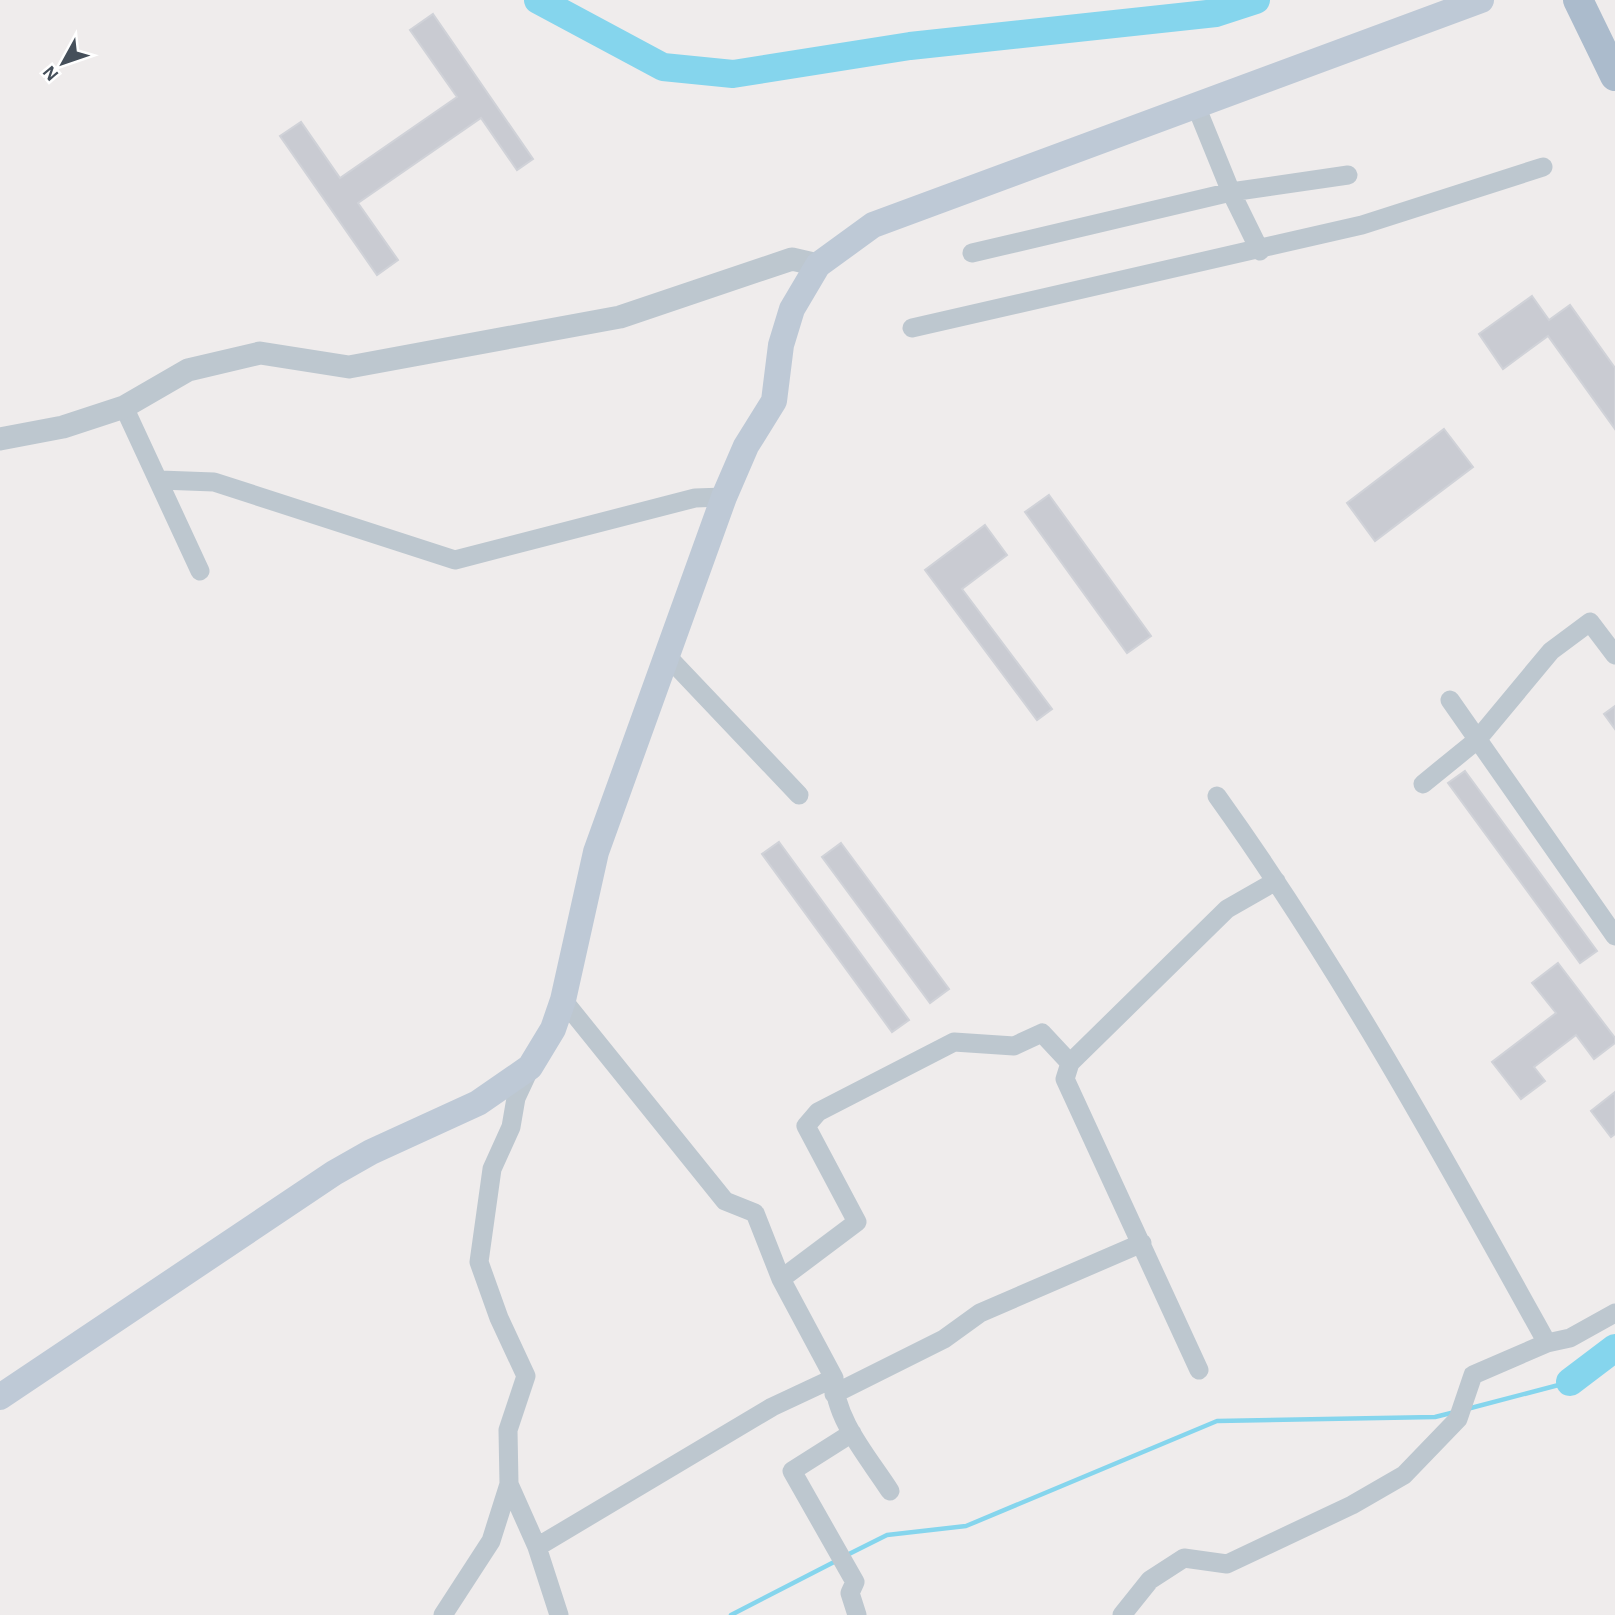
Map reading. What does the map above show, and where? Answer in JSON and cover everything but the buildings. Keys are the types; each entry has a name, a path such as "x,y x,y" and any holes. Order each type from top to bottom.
{"main road":[{"path":"0,1398 334,1173 371,1152 478,1103 530,1067 553,1029 564,1000 596,852 724,497 746,446 774,401 780,345 792,309 818,265 873,225 1481,0"},
{"path":"1578,0 1615,76"}],"street":[{"path":"1196,106 1231,192 1260,251"},
{"path":"912,328 1260,251 1362,225 1543,167"},
{"path":"972,253 1231,192 1348,175"},
{"path":"0,439 62,428 124,407 188,370 260,354 349,367 620,317 792,259 818,265"},
{"path":"124,407 200,571"},
{"path":"160,480 214,482 455,560 695,498 724,497"},
{"path":"1423,784 1477,740 1551,651 1590,622 1615,655"},
{"path":"668,657 799,795"},
{"path":"1450,700 1615,936"},
{"path":"1217,796 1276,881 1420,1115 1547,1343"},
{"path":"1199,1370 1065,1079 1070,1063 1227,909 1259,888 1276,881"},
{"path":"564,1000 725,1201 755,1213 781,1279 834,1386 852,1433 890,1491"},
{"path":"781,1279 857,1222 806,1126 818,1112 954,1042 1014,1046 1042,1033 1070,1063"},
{"path":"443,1615 491,1541 509,1484 508,1430 526,1376 499,1318 479,1262 492,1169 511,1127 516,1098 530,1067"},
{"path":"537,1547 772,1407 834,1386 944,1339 981,1312 1142,1243"},
{"path":"1122,1615 1150,1580 1184,1558 1227,1564 1352,1506 1405,1475 1458,1419 1473,1375 1485,1367 1547,1343 1570,1338 1615,1313"},
{"path":"852,1433 792,1471 855,1582 850,1593 857,1615"},
{"path":"509,1484 537,1547 559,1615"}],"waterway":[{"path":"538,0 663,67 733,74 910,46 1216,13 1256,0"},
{"path":"1570,1382 1615,1348"},
{"path":"1467,1409 1570,1382"},
{"path":"847,1555 887,1535 966,1526 1217,1421 1435,1417 1455,1412"},
{"path":"731,1615 836,1561"}]}
